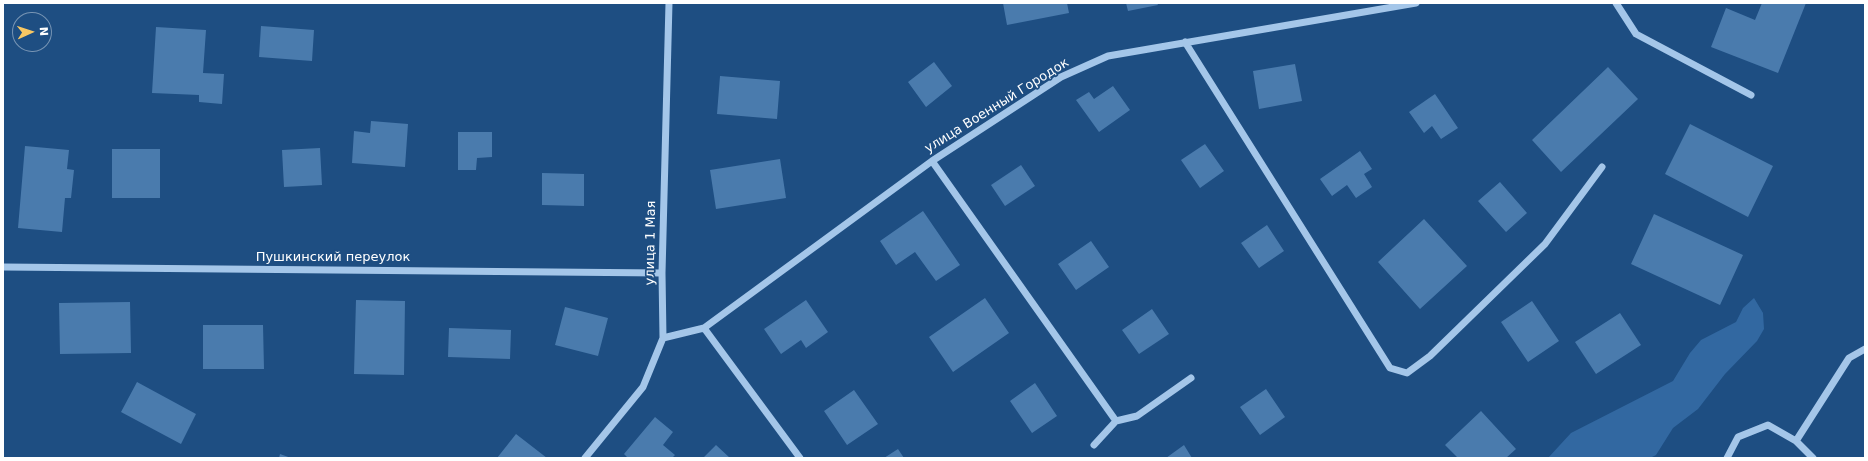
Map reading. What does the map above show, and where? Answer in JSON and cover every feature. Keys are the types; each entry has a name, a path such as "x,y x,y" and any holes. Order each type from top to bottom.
{"street":[{"name":"улица 1 Мая","path":"585,458 643,387 663,338 662,273 669,3"},
{"name":"улица Военный Городок","path":"663,338 704,328 932,161 1061,77 1108,56 1416,3"},
{"path":"1616,3 1636,34 1751,95"},
{"path":"1185,42 1390,368 1407,373 1430,356 1546,244 1602,167"},
{"path":"932,161 1116,421"},
{"name":"Пушкинский переулок","path":"3,268 662,273"},
{"path":"704,328 800,458"},
{"path":"1796,441 1849,358 1865,349"},
{"path":"1094,445 1116,421 1137,416 1191,378"},
{"path":"1727,458 1738,437 1768,425 1796,441 1813,458"}],"shaded area":[{"path":"1754,298 1763,313 1764,329 1757,341 1725,374 1698,409 1673,428 1656,455 1650,458 1548,458 1571,433 1673,381 1690,353 1701,340 1736,322 1743,308"}],"building":[{"path":"1003,3 1067,3 1069,13 1007,25"},
{"path":"1126,3 1157,3 1158,5 1128,11"},
{"path":"1762,3 1806,3 1778,73 1711,47 1726,8 1755,20"},
{"path":"261,26 314,30 312,61 259,57"},
{"path":"156,27 206,30 203,73 224,74 222,104 199,102 199,95 152,93"},
{"path":"934,62 952,86 926,107 908,82"},
{"path":"1295,64 1302,101 1259,109 1253,71"},
{"path":"1608,67 1638,99 1561,172 1532,140"},
{"path":"720,76 780,81 777,119 717,114"},
{"path":"1113,86 1130,110 1099,132 1076,100 1089,92 1094,99"},
{"path":"1435,94 1458,128 1441,139 1432,126 1424,133 1409,112"},
{"path":"371,121 408,124 405,167 352,163 354,131 370,133"},
{"path":"1690,124 1773,166 1748,217 1665,174"},
{"path":"458,132 492,132 492,157 477,158 476,170 458,170"},
{"path":"1205,144 1224,171 1200,188 1181,160"},
{"path":"25,146 69,150 67,169 74,170 71,198 65,198 62,232 18,228"},
{"path":"320,148 322,185 284,187 282,150"},
{"path":"112,149 160,149 160,198 112,198"},
{"path":"1360,151 1372,169 1364,174 1372,187 1356,198 1347,185 1332,196 1320,179"},
{"path":"780,159 786,198 716,209 710,170"},
{"path":"1021,165 1035,186 1005,206 991,185"},
{"path":"542,173 584,174 584,206 542,205"},
{"path":"1500,182 1527,213 1506,232 1478,201"},
{"path":"923,211 960,265 936,281 915,252 896,265 880,241"},
{"path":"1654,214 1743,255 1720,305 1631,264"},
{"path":"1424,219 1467,266 1420,309 1378,262"},
{"path":"1267,225 1284,251 1259,268 1241,243"},
{"path":"1091,241 1109,267 1076,290 1058,264"},
{"path":"985,298 1009,333 953,372 929,337"},
{"path":"356,300 405,301 404,375 354,374"},
{"path":"806,300 828,332 806,348 801,340 781,354 764,329"},
{"path":"1532,301 1559,341 1528,362 1501,322"},
{"path":"130,302 131,353 60,354 59,303"},
{"path":"565,307 608,318 598,356 555,345"},
{"path":"1152,309 1169,334 1139,354 1122,330"},
{"path":"1620,313 1641,345 1596,374 1575,342"},
{"path":"203,325 263,325 264,369 203,369"},
{"path":"449,328 511,330 510,359 448,357"},
{"path":"137,382 196,414 181,444 121,412"},
{"path":"1035,383 1057,416 1032,433 1010,401"},
{"path":"1266,389 1285,417 1260,435 1240,407"},
{"path":"854,390 878,424 847,445 824,411"},
{"path":"1481,411 1516,449 1506,458 1458,458 1445,445"},
{"path":"655,417 673,432 663,445 675,455 672,458 628,458 624,454"},
{"path":"516,434 547,458 497,458"},
{"path":"716,445 730,458 703,458"},
{"path":"1184,445 1192,458 1166,458"},
{"path":"898,449 904,458 884,458"},
{"path":"280,454 291,458 279,458"}]}
